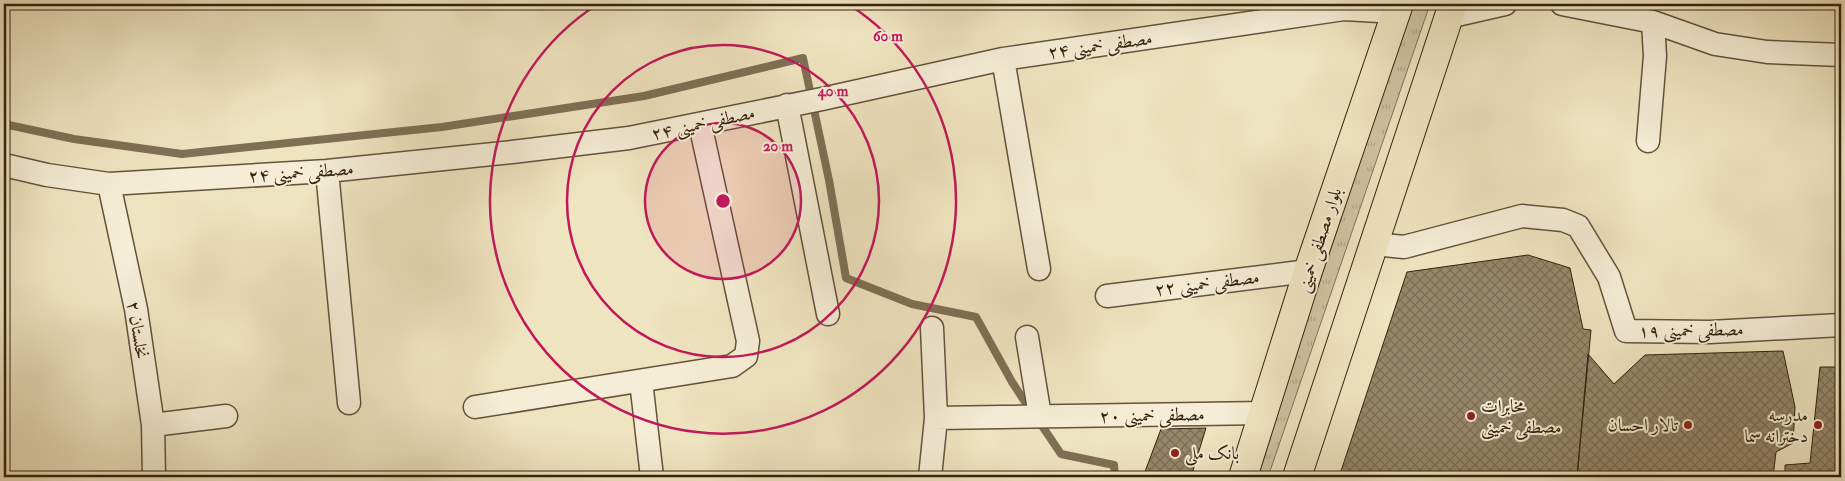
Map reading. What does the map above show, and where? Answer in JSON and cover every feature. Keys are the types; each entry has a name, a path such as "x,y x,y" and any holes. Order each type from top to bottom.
{"main road":[{"name":"بلوار مصطفی خمینی","path":"1243,477 1308,271 1398,8"},
{"path":"1297,477 1451,10"}],"street":[{"path":"1451,10 1505,4"},
{"path":"1562,4 1653,22 1715,44 1767,52 1841,54"},
{"name":"مصطفی خمینی ۲۴","path":"4,165 46,175 109,184 327,171 629,138 1003,59 1344,9 1398,8"},
{"path":"1648,141 1655,56 1653,22"},
{"path":"1003,59 1040,269"},
{"path":"787,106 828,314"},
{"path":"475,407 732,366 746,356 748,341 700,124"},
{"path":"327,171 348,403"},
{"name":"نخلستان ۲","path":"109,184 136,308 153,425 154,477"},
{"name":"مصطفی خمینی ۱۹","path":"1374,244 1404,246 1522,216 1563,220 1578,226 1609,277 1626,330 1710,332 1841,325"},
{"name":"مصطفی خمینی ۲۲","path":"1107,296 1308,271"},
{"path":"930,477 936,418 932,328"},
{"path":"1027,337 1040,416"},
{"path":"641,381 652,477"},
{"name":"مصطفی خمینی ۲۰","path":"936,418 1264,413"},
{"path":"153,425 226,416"}],"green space":[{"path":"1413,4 1430,4 1268,477 1254,477"}],"building":[{"name":"مخابرات مصطفی خمینی","path":"1528,255 1570,268 1583,329 1591,330 1577,477 1339,477 1407,272"},
{"name":"تالار احسان","path":"1783,351 1795,407 1793,443 1776,452 1773,477 1577,477 1588,354 1614,384 1645,355"},
{"name":"مدرسه دخترانه سما","path":"1820,367 1841,367 1841,477 1785,477 1785,465 1810,463"},
{"name":"بانک ملی","path":"1206,428 1191,477 1143,477 1161,429"}],"waterway":[{"path":"4,124 74,139 182,154 442,127 644,96 803,58 829,180 846,278 912,304 976,317 1012,382 1031,411"},
{"path":"1038,420 1061,454 1114,465 1115,477"}],"place":[{"name":"مخابرات مصطفی خمینی","path":"1471,416"},
{"name":"تالار احسان","path":"1688,425"},
{"name":"مدرسه دخترانه سما","path":"1818,425"},
{"name":"بانک ملی","path":"1175,453"}]}
